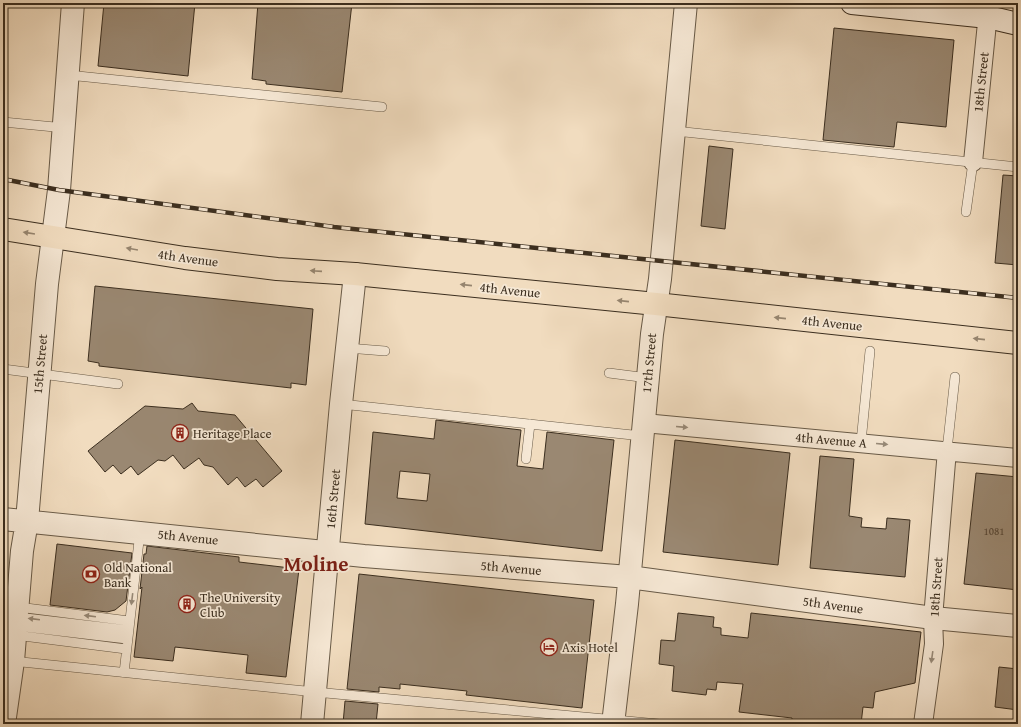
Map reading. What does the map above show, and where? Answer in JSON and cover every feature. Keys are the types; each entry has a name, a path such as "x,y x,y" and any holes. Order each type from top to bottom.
{"main road":[{"name":"4th Avenue","path":"3,229 185,258 277,269 355,274 656,304 1018,343"}],"street":[{"name":"15th Street","path":"4,724 8,661 16,621 22,551 27,521 47,284 54,237 64,128 73,3"},
{"name":"17th Street","path":"613,722 629,577 648,378 660,279 686,3"},
{"path":"852,3 989,10 1018,15"},
{"path":"989,10 1018,24"},
{"name":"18th Street","path":"973,162 989,10"},
{"name":"16th Street","path":"312,724 341,404 355,274"},
{"name":"4th Avenue A","path":"643,430 861,442 1018,458"},
{"name":"18th Street","path":"923,724 934,644 933,618 947,450"},
{"name":"5th Avenue","path":"3,518 328,552 629,577 933,618 1018,626"}],"lane":[{"path":"68,75 382,108"},
{"path":"3,122 64,128"},
{"path":"675,131 1018,167"},
{"path":"966,212 973,162"},
{"path":"347,348 384,352"},
{"path":"861,442 870,351"},
{"path":"3,369 118,384"},
{"path":"609,373 648,378"},
{"path":"947,450 954,377"},
{"path":"341,404 530,424 643,430"},
{"path":"526,459 530,424"},
{"path":"124,673 140,532"},
{"path":"16,621 128,630"},
{"path":"16,621 128,630"},
{"path":"16,621 126,649"},
{"path":"8,661 613,722 660,724"}],"building":[{"path":"104,3 195,3 188,76 98,66"},
{"path":"258,3 352,3 342,92 266,84 266,81 252,79"},
{"path":"834,28 954,40 946,127 897,122 894,147 823,140"},
{"path":"709,146 733,149 725,229 701,226"},
{"path":"1003,175 1018,176 1018,265 995,263"},
{"path":"95,286 313,309 306,385 291,383 291,388 99,366 99,363 88,361"},
{"name":"Heritage Place","path":"192,403 198,411 235,415 282,471 263,487 256,479 245,487 237,477 228,485 213,467 204,465 199,458 184,469 173,455 165,461 158,460 138,475 131,466 121,474 113,465 105,472 88,451 145,406 183,409"},
{"path":"436,420 521,430 517,466 543,469 547,432 614,440 602,551 365,524 373,432 434,439","holes":["400,471 430,474 427,501 397,498"]},
{"path":"675,440 790,453 778,565 663,552"},
{"path":"820,456 854,459 849,516 862,518 861,527 886,529 887,518 910,520 905,577 810,568"},
{"path":"976,473 1018,477 1018,590 964,584"},
{"name":"Old National Bank","path":"57,544 132,553 126,601 115,610 107,612 50,605"},
{"name":"The University Club","path":"147,546 239,557 239,562 299,569 286,677 246,673 248,655 175,647 173,661 134,657 144,554 146,554"},
{"path":"359,574 594,600 582,708 466,695 467,691 400,684 400,689 379,687 379,692 347,689"},
{"path":"678,613 714,617 713,627 721,628 721,635 748,638 751,613 921,632 915,683 875,692 873,708 863,707 861,724 836,724 808,721 808,724 800,724 792,723 792,718 739,712 743,684 717,682 716,690 707,689 706,695 672,691 674,666 659,664 661,640 675,641"},
{"path":"999,667 1018,669 1018,710 995,707"},
{"path":"345,701 378,704 376,724 343,724"}],"railway":[{"path":"3,179 59,190 334,227 1018,298"}],"place":[{"name":"Heritage Place","path":"180,433"},
{"name":"Old National Bank","path":"91,574"},
{"name":"The University Club","path":"187,604"},
{"name":"Axis Hotel","path":"549,647"}],"district":[{"name":"Moline","path":"316,563"}]}
